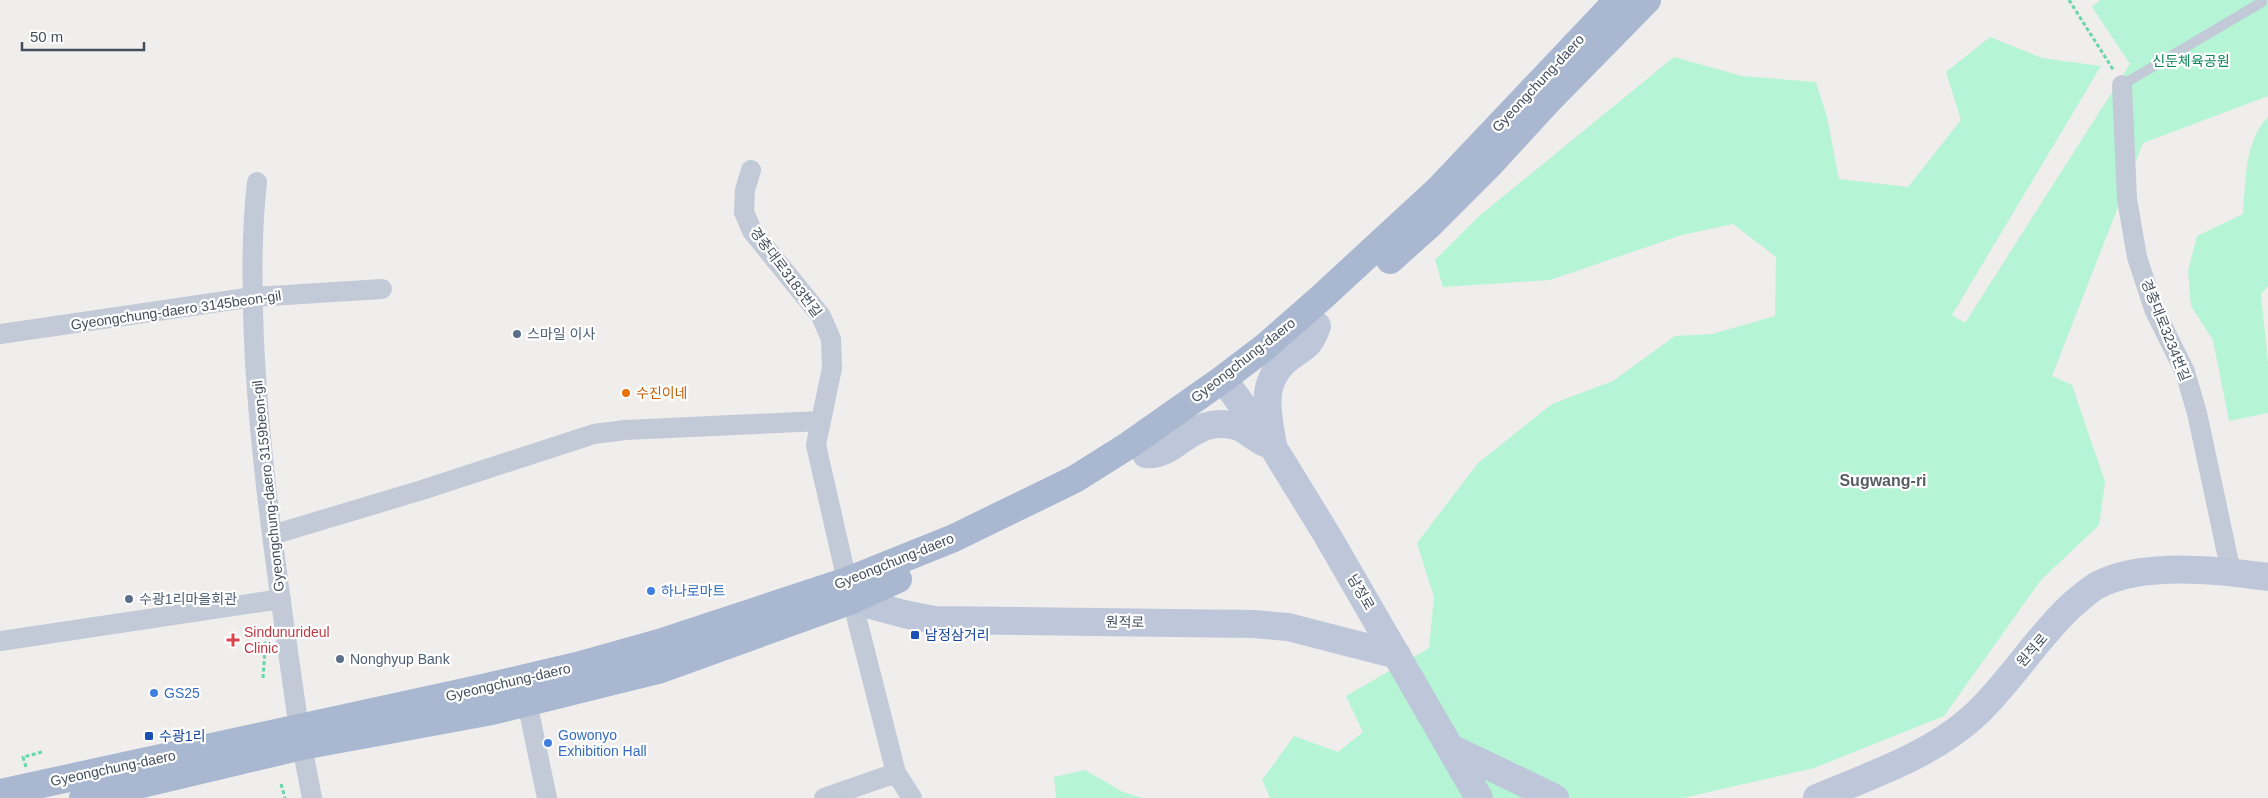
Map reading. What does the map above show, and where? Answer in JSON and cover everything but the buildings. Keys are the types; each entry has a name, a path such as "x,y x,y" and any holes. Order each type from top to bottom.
{"main road":[{"name":"Gyeongchung-daero","path":"83,798 301,738 577,666 904,576 963,553 1084,494 1146,454 1227,385 1265,346 1322,297 1420,207 1618,0"},
{"name":"Gyeongchung-daero","path":"0,793 301,738 527,702 658,670 850,590 1075,479 1227,385 1317,326 1428,226 1647,0"}],"street":[{"name":"경충대로3234번길","path":"2122,85 2127,199 2137,257 2154,309 2185,372 2197,413 2231,572"},
{"name":"경충대로3183번길","path":"751,170 745,190 744,212 752,231 821,316 831,339 832,368 816,445 896,773 912,798"},
{"name":"Gyeongchung-daero 3159beon-gil","path":"257,182 253,216 252,297 258,414 280,599 301,738 316,795"},
{"name":"Gyeongchung-daero 3145beon-gil","path":"0,334 252,297 382,289"},
{"path":"1273,447 1268,416 1268,387 1273,374 1286,359 1312,341 1317,326"},
{"name":"남정로","path":"1227,385 1273,447 1397,655 1479,798"},
{"path":"272,535 422,490 594,434 624,430 821,421"},
{"path":"1146,454 1156,455 1205,425 1221,424 1240,427 1253,438 1273,447"},
{"name":"원적로","path":"1817,798 1920,754 1947,737 1975,715 2071,606 2096,586 2126,576 2160,570 2231,572 2268,576"},
{"name":"원적로","path":"850,590 904,614 934,620 1253,624 1280,626 1327,636 1397,655"},
{"path":"0,641 280,599"},
{"path":"527,702 547,798"},
{"path":"1451,748 1555,798"},
{"path":"824,798 896,773"}],"lane":[{"path":"2122,85 2262,2"}],"path":[{"path":"2069,0 2122,85"},
{"path":"23,756 42,752"},
{"path":"281,784 285,798"}],"green space":[{"name":"신둔체육공원","path":"2100,0 2268,0 2268,96 2143,143 2052,376 2072,385 2105,482 2099,525 2041,580 1944,716 1814,768 1683,798 1270,798 1262,780 1294,736 1338,752 1363,732 1346,696 1429,648 1434,597 1417,543 1478,463 1552,404 1613,381 1675,336 1712,334 1775,316 1776,257 1733,224 1682,235 1550,280 1443,287 1435,260 1478,217 1674,57 1742,76 1816,82 1827,117 1839,179 1908,187 1961,120 1946,72 1990,37 2042,58 2101,66 1952,315 1965,323 2130,64 2092,7"},
{"path":"2268,117 2268,286 2261,294 2268,363 2268,413 2229,421 2213,340 2191,306 2188,271 2197,236 2243,214 2250,150 2260,127"},
{"path":"1085,770 1123,792 1143,798 1056,798 1054,777"}],"place":[{"name":"스마일 이사","path":"517,334"},
{"name":"수진이네","path":"626,393"},
{"name":"하나로마트","path":"651,591"},
{"name":"수광1리마을회관","path":"129,599"},
{"name":"남정삼거리","path":"915,635"},
{"name":"Sindunurideul Clinic","path":"233,640"},
{"name":"Nonghyup Bank","path":"340,659"},
{"name":"GS25","path":"154,693"},
{"name":"수광1리","path":"149,736"},
{"name":"Gowonyo Exhibition Hall","path":"548,743"}],"district":[{"name":"Sugwang-ri","path":"1883,480"}]}
